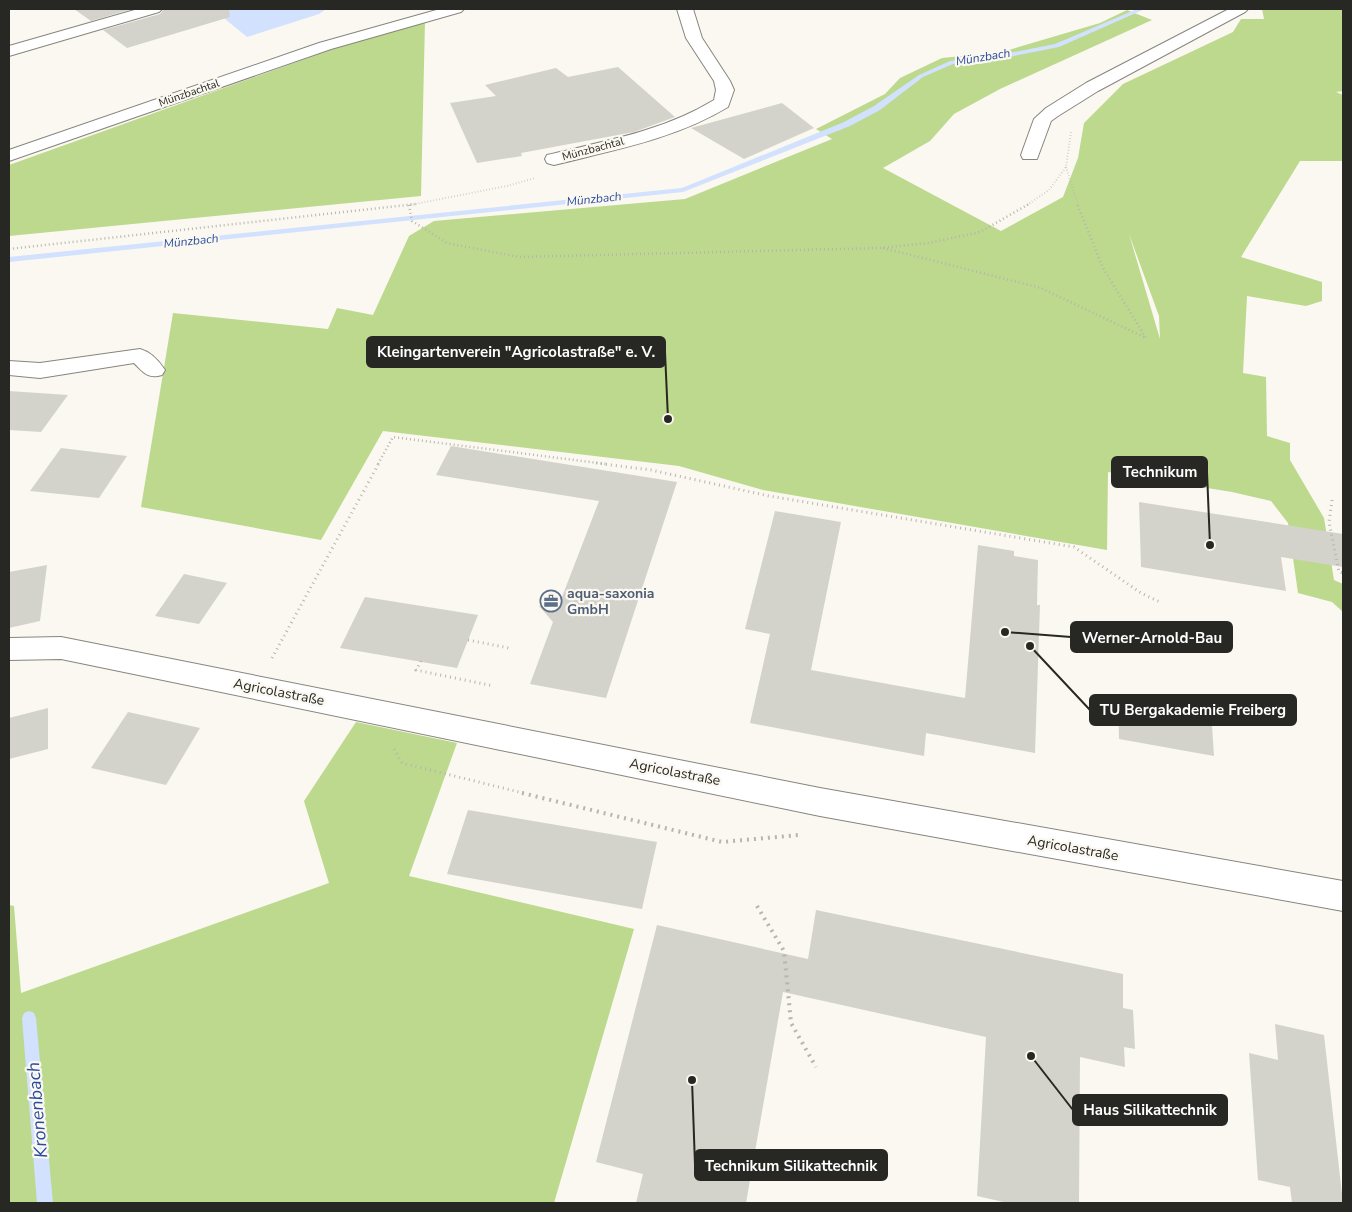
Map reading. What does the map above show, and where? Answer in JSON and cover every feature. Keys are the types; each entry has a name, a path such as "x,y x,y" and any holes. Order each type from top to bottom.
{"street":[{"path":"9,51 154,9"},
{"path":"400,9 422,14"},
{"name":"Münzbachtal","path":"9,156 422,14 456,9"},
{"name":"Münzbachtal","path":"554,159 670,129 710,112 722,103 725,90 722,81 691,33 685,9"},
{"path":"1030,155 1043,119 1092,87 1240,9"},
{"path":"9,368 53,369 124,356 140,356 154,370"},
{"name":"Agricolastraße","path":"9,649 61,648 820,802 1343,896"}],"path":[{"path":"880,248 1041,288 1146,338 1102,268 1080,212 1066,167 1077,97"},
{"name":"Münzbachtal","path":"9,249 409,205 533,179 549,168 554,159"},
{"path":"409,205 412,221 447,243 518,257 880,248 929,243 980,232 1014,214 1049,190 1066,167"},
{"path":"256,687 393,437 651,470 769,496 1074,547 1141,593 1162,603"},
{"path":"1332,500 1330,522 1339,572 1343,574"},
{"path":"468,640 509,648"},
{"path":"420,661 416,670 494,686"},
{"path":"374,711 402,763 722,842 801,834"},
{"path":"757,906 784,951 791,1023 816,1067"}],"green space":[{"path":"1262,9 1343,9 1343,91 1336,92 1343,95 1343,161 1300,161 1241,257 1322,282 1322,301 1306,306 1247,296 1243,373 1266,377 1267,436 1290,443 1290,460 1324,518 1334,580 1343,584 1343,612 1332,602 1298,593 1288,523 1271,501 1232,492 1108,472 1107,550 763,490 679,466 383,431 321,540 141,507 173,313 328,329 337,308 373,315 409,236 434,221 685,199 832,139 816,129 885,94 900,78 942,58 1002,52 1100,23 1127,10 1152,20 1000,89 954,114 930,141 883,168 1001,231 1063,197 1078,158 1084,123 1123,84 1233,32 1241,19 1264,19","holes":["1129,234 1159,316 1160,339"]},
{"path":"425,21 421,196 9,236 9,165 347,44"},
{"path":"356,722 457,743 409,876 634,929 554,1203 9,1203 9,905 14,906 21,993 329,883 304,801"}],"water":[{"path":"213,9 326,9 319,14 247,37"}],"building":[{"path":"74,9 132,9 91,21"},
{"path":"164,9 229,9 230,17 127,48 103,30 160,14"},
{"path":"618,67 675,117 634,132 521,153 522,156 477,163 450,103 496,96 485,85 556,68 568,77"},
{"path":"782,103 814,128 744,159 691,128"},
{"path":"9,391 68,395 41,432 9,430"},
{"path":"451,446 677,482 606,698 530,684 553,622 539,606 562,597 599,501 436,475"},
{"path":"61,448 127,456 99,498 30,491"},
{"path":"1139,502 1343,534 1343,567 1281,557 1286,591 1141,567"},
{"path":"775,511 841,522 811,670 965,698 978,545 1014,551 1014,556 1038,560 1037,605 1040,605 1035,753 926,733 924,756 750,723 770,634 745,629"},
{"path":"47,565 40,621 9,628 9,572"},
{"path":"184,574 227,583 199,624 155,616"},
{"path":"365,597 478,615 457,668 340,648"},
{"path":"1118,695 1211,711 1214,756 1119,739"},
{"path":"48,708 48,749 9,759 9,718"},
{"path":"128,712 200,728 166,785 91,768"},
{"path":"468,810 657,842 642,909 447,874"},
{"path":"816,910 1123,974 1123,1008 1133,1010 1135,1049 1124,1047 1125,1067 1080,1057 1079,1203 1008,1203 977,1196 986,1037 783,992 746,1203 636,1203 643,1174 596,1162 657,925 808,959"},
{"path":"1275,1024 1324,1035 1343,1203 1292,1203 1290,1187 1258,1180 1249,1053 1278,1060"}],"waterway":[{"name":"Münzbach","path":"9,260 683,190 847,124 877,108 921,76 952,62 1004,56 1057,46 1142,9"},
{"name":"Kronenbach","path":"29,1018 45,1203"}],"place":[{"name":"Kleingartenverein \"Agricolastraße\" e. V.","path":"668,419"},
{"name":"Technikum","path":"1210,545"},
{"name":"aqua-saxonia GmbH","path":"551,601"},
{"name":"Werner-Arnold-Bau","path":"1005,632"},
{"name":"TU Bergakademie Freiberg","path":"1030,646"},
{"name":"Haus Silikattechnik","path":"1031,1056"},
{"name":"Technikum Silikattechnik","path":"692,1080"}]}
